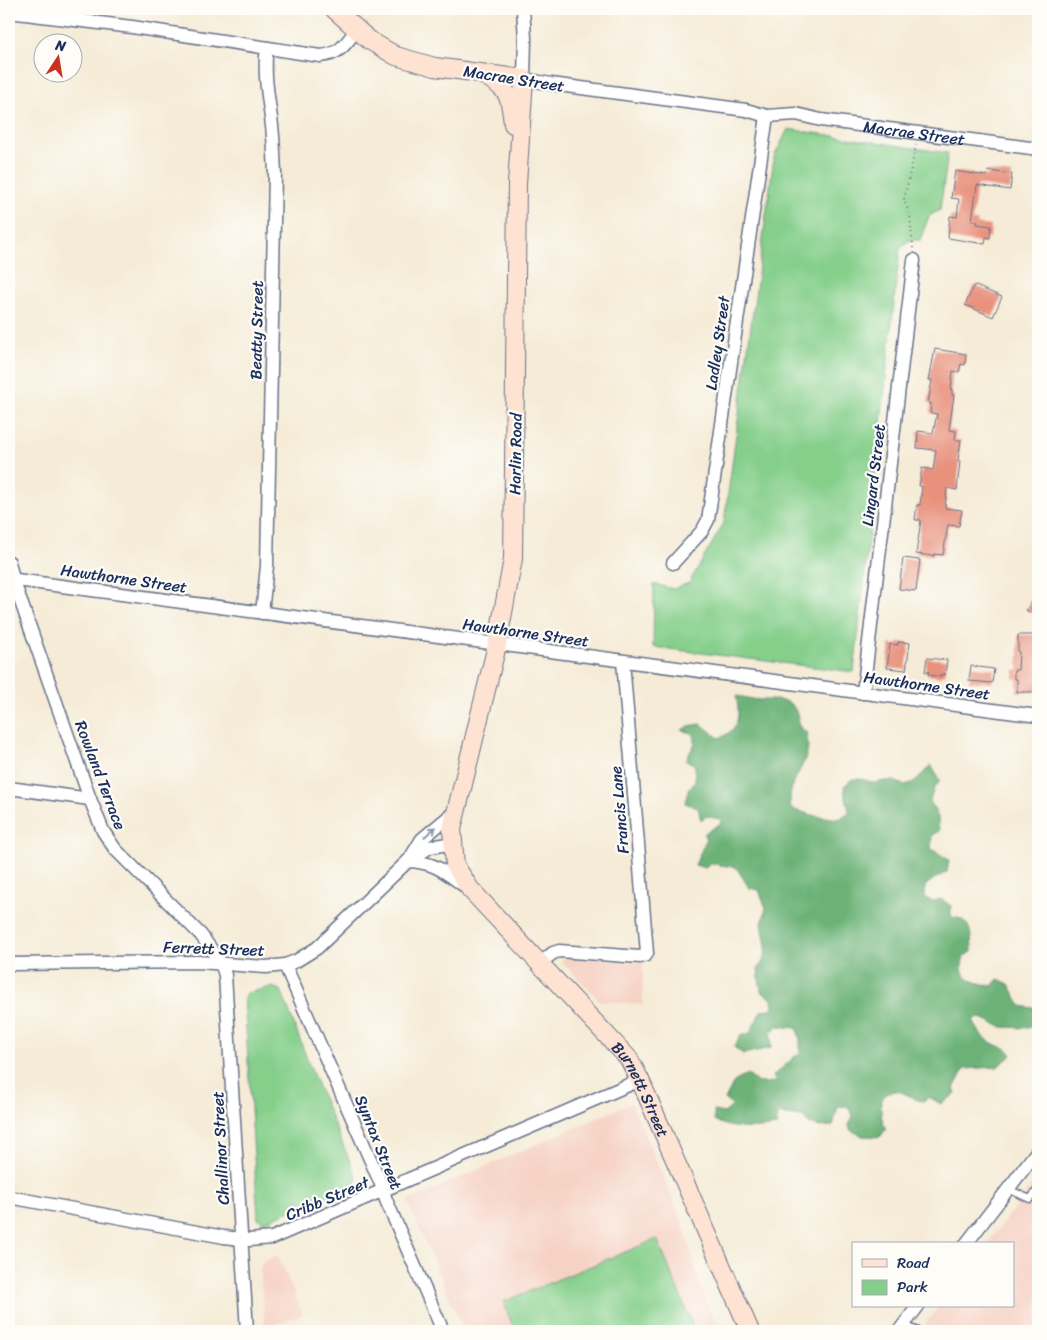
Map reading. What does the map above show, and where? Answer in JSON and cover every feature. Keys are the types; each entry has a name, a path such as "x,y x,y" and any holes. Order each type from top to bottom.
{"main road":[{"name":"Macrae Street","path":"334,9 356,30 384,50 410,60 435,67 524,79"},
{"path":"478,72 500,86 508,94 511,101 518,184"},
{"name":"Harlin Road","path":"470,889 455,865 452,829 498,645 511,574 514,541 518,184 524,79"},
{"name":"Burnett Street","path":"470,889 625,1054 640,1080 750,1331"}],"street":[{"name":"Harlin Road","path":"522,9 525,38 524,79"},
{"path":"9,12 132,27 267,48 328,55 340,51 356,30"},
{"name":"Beatty Street","path":"262,613 267,566 275,173 272,128 265,78 267,48"},
{"name":"Macrae Street","path":"524,79 746,110 767,116 796,114 821,120 1038,149"},
{"name":"Ladley Street","path":"673,563 702,531 708,520 767,116"},
{"name":"Lingard Street","path":"863,693 914,260"},
{"name":"Rowland Terrace","path":"9,562 11,579 103,831 110,843 202,935 221,964"},
{"name":"Hawthorne Street","path":"11,579 1038,716"},
{"name":"Francis Lane","path":"540,963 559,951 640,957 646,955 622,661"},
{"path":"9,788 90,799"},
{"path":"408,861 422,840 458,809"},
{"name":"Ferrett Street","path":"9,964 178,962 266,967 285,965 317,948 408,861 430,846 453,844"},
{"path":"408,861 424,862 438,868 470,889"},
{"name":"Challinor Street","path":"221,964 227,982 247,1331"},
{"name":"Syntax Street","path":"285,965 443,1331"},
{"name":"Cribb Street","path":"9,1197 224,1238 242,1240 265,1239 279,1236 640,1080"},
{"path":"968,1242 1038,1150"},
{"path":"902,1328 917,1308"}],"lane":[{"path":"1008,1189 1030,1200 1038,1189"},
{"path":"902,1328 918,1331"}],"path":[{"path":"914,260 910,215 904,200 912,158 917,142 922,134"}],"shaded area":[{"path":"567,956 643,963 643,1005 600,1001 561,961"},
{"path":"631,1103 680,1215 701,1288 720,1331 464,1331 407,1201"},
{"path":"1038,1176 1038,1331 920,1331 937,1308 1014,1308 1014,1242 988,1242"},
{"path":"278,1255 303,1314 265,1329 260,1267 264,1261"}],"green space":[{"path":"788,129 948,153 940,210 929,216 920,240 910,240 900,248 854,672 653,647 654,584 673,589 689,583 724,523 774,157"},
{"path":"736,696 756,700 785,701 793,706 796,711 800,728 806,732 808,743 804,762 792,788 790,798 791,809 816,816 839,819 849,812 844,786 852,779 861,779 875,783 894,781 904,785 915,782 931,765 940,781 934,788 930,801 938,817 939,831 932,835 931,850 949,860 947,872 925,886 925,898 932,901 941,899 951,906 951,917 963,920 967,924 972,952 964,956 962,970 968,979 992,986 998,979 1009,984 1021,1006 1038,1009 1038,1023 1035,1022 1029,1028 1002,1027 981,1018 973,1019 976,1027 985,1037 992,1043 1007,1049 1012,1055 997,1067 964,1069 954,1088 956,1094 941,1104 929,1097 923,1101 917,1100 897,1091 887,1094 881,1099 881,1116 886,1129 880,1137 863,1136 850,1130 849,1125 853,1116 848,1106 838,1107 833,1126 820,1127 809,1124 802,1117 778,1114 777,1126 762,1128 737,1128 714,1120 714,1111 724,1113 733,1106 725,1100 734,1082 747,1074 758,1083 776,1082 773,1076 800,1052 797,1028 777,1026 771,1033 771,1048 743,1054 734,1047 740,1036 750,1033 761,1011 773,1008 772,999 761,991 758,970 765,957 766,946 762,924 766,908 759,890 749,888 736,867 711,864 705,868 695,865 706,840 704,834 721,823 720,819 706,816 701,820 698,808 685,803 688,790 695,781 695,765 686,760 695,743 692,733 682,730 689,726 701,724 719,738 726,735 735,726 737,721"},
{"path":"271,987 281,990 312,1072 357,1178 355,1184 264,1222 258,1219 244,997 247,993"},
{"path":"657,1239 695,1331 515,1331 503,1302"}],"building":[{"path":"955,171 987,176 988,171 1012,174 1010,190 977,185 972,221 978,221 977,224 991,226 990,238 986,237 985,244 948,238 950,216 957,217 959,199 951,198"},
{"path":"974,285 1002,297 993,317 965,305"},
{"path":"935,349 966,354 965,365 961,364 959,372 953,371 951,390 952,395 954,395 949,430 956,431 955,440 961,440 958,461 960,461 957,490 947,488 945,508 962,510 959,526 948,525 943,555 934,554 934,556 916,554 921,520 915,520 917,505 920,505 922,486 919,486 922,468 933,470 936,450 917,448 918,431 933,433 937,414 930,413 931,403 928,403 932,380 929,380"},
{"path":"903,558 920,560 916,591 899,589"},
{"path":"1038,591 1038,617 1026,610"},
{"path":"1018,635 1038,635 1038,692 1017,692 1017,679 1014,679 1014,670 1018,670"},
{"path":"898,642 910,643 906,670 887,668 890,644 898,645"},
{"path":"927,658 947,660 945,675 941,674 941,677 928,675 929,672 925,672"},
{"path":"971,666 994,669 992,683 969,681"}]}
